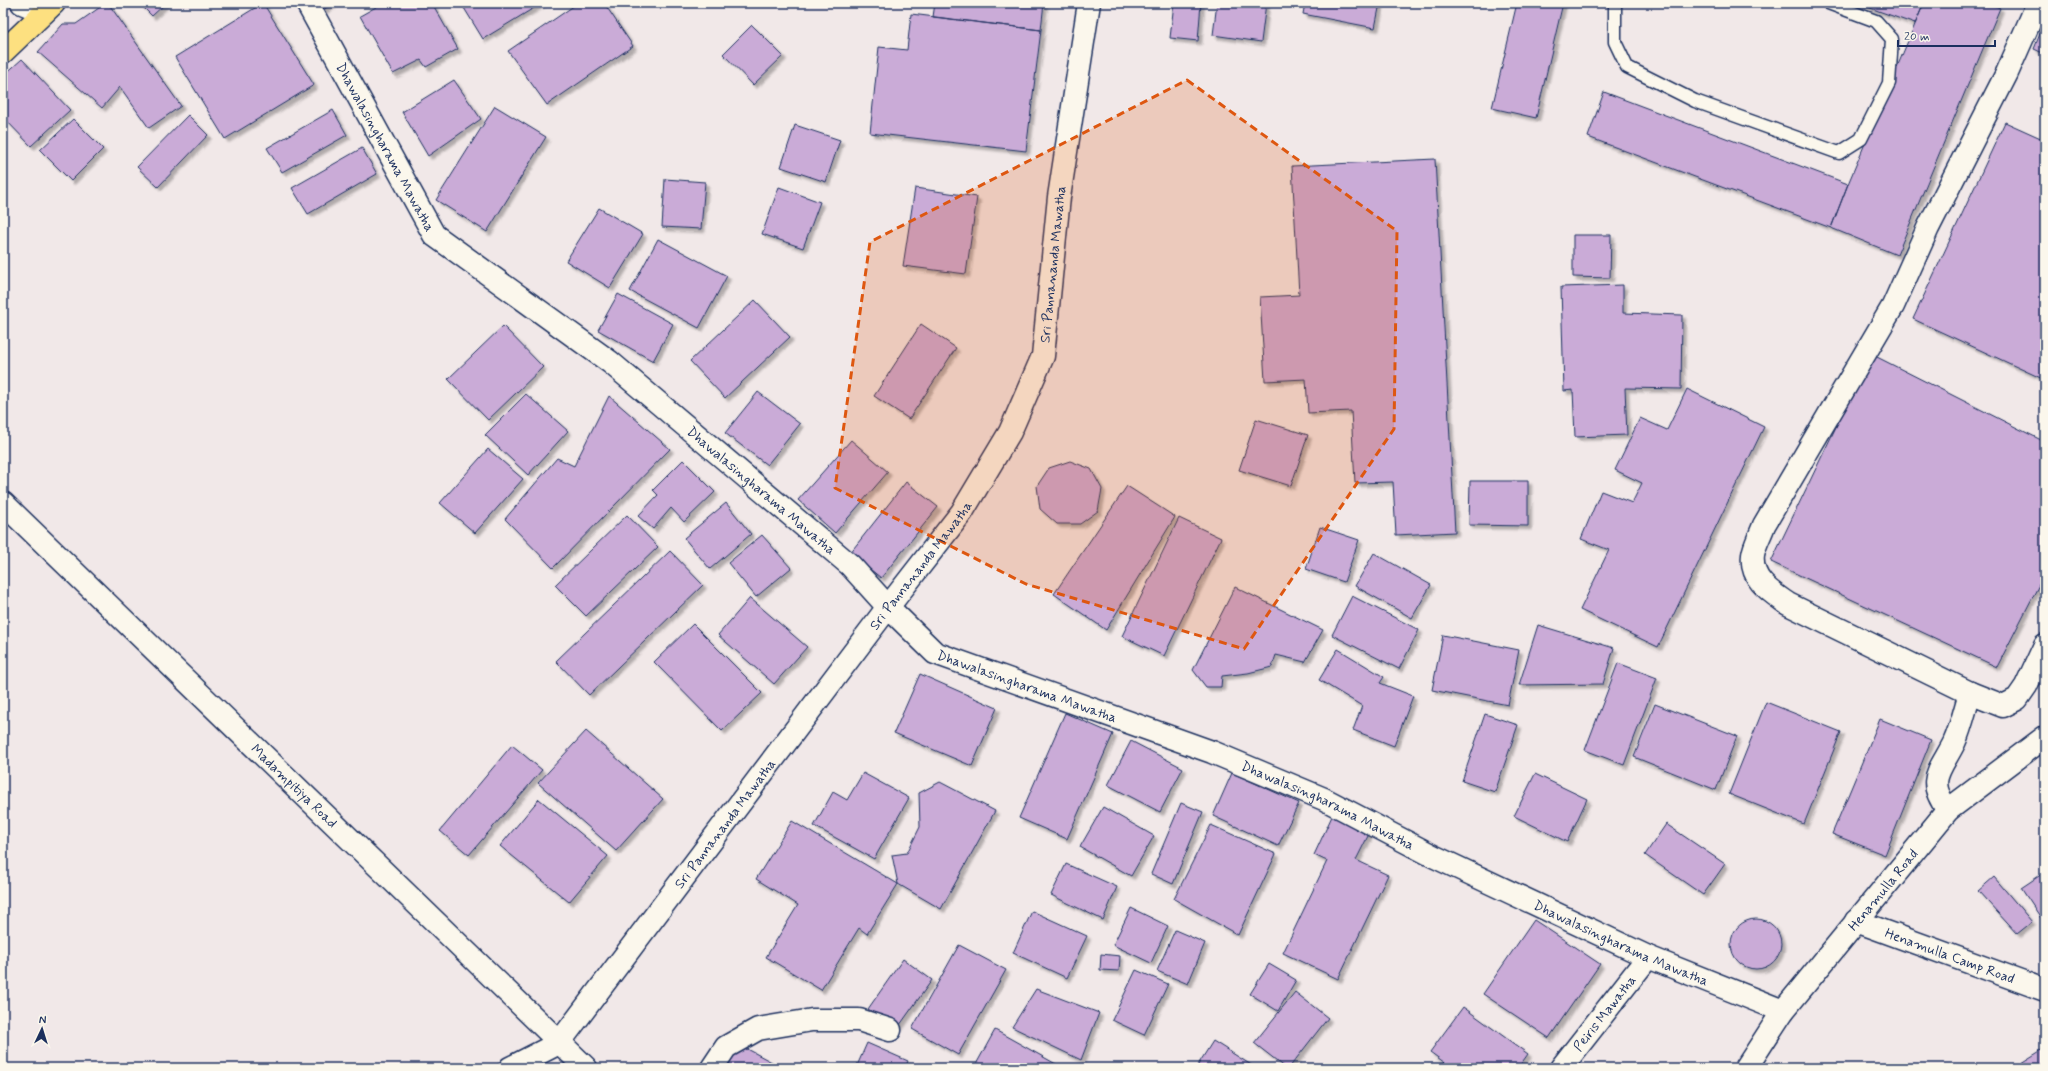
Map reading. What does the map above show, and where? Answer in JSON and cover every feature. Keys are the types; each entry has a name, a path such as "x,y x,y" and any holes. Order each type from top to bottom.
{"main road":[{"path":"3,52 49,7"}],"street":[{"path":"22,3 49,7"},
{"name":"Dhawalasingharama Mawatha","path":"307,3 434,235 610,362 850,565 888,607 935,653 1212,752 1303,790 1433,856 1648,957 1783,1011"},
{"name":"Sri Pannananda Mawatha","path":"559,1043 888,607 962,512 1010,432 1043,356 1059,197 1089,3"},
{"path":"2038,3 2007,73 1928,228 1893,306 1764,526 1753,555 1756,573 1764,588 1788,604 1970,693 2002,706 2017,699 2026,686 2045,644"},
{"name":"Madampitiya Road","path":"3,503 586,1068"},
{"path":"1948,810 1939,798 1936,784 1940,766 1954,742 1970,693"},
{"name":"Henamulla Road","path":"1746,1068 1783,1011 1948,810 2045,737"},
{"name":"Henamulla Camp Road","path":"1856,921 2045,990"},
{"name":"Peiris Mawatha","path":"1561,1068 1648,957"},
{"path":"712,1068 726,1047 758,1029 812,1020 859,1020 890,1030"},
{"path":"510,1068 559,1043"}],"lane":[{"path":"1615,3 1615,42 1627,67 1695,101 1840,153 1861,139 1888,83 1892,39 1876,21 1828,3"}],"highlighted area":[{"path":"1187,80 1397,231 1394,429 1244,649 1026,584 835,488 870,242"}],"building":[{"path":"108,3 181,106 149,128 120,87 102,108 38,52 63,24 76,24"},
{"path":"139,3 166,3 152,16"},
{"path":"263,3 314,85 225,139 175,57"},
{"path":"318,3 334,3 323,10"},
{"path":"383,3 432,3 458,49 426,67 421,60 393,74 360,16"},
{"path":"461,3 542,3 483,39"},
{"path":"578,3 604,3 633,46 547,105 508,51"},
{"path":"935,3 1044,3 1041,30 933,17"},
{"path":"1174,3 1201,3 1198,41 1170,38"},
{"path":"1217,3 1266,3 1261,42 1213,35"},
{"path":"1305,3 1380,3 1375,28 1303,14"},
{"path":"1517,3 1563,3 1536,118 1492,108"},
{"path":"1856,3 1924,3 1915,24"},
{"path":"1924,3 1988,3 2000,8 1897,255 1831,228"},
{"path":"911,14 1041,30 1026,151 870,133 879,47 907,50"},
{"path":"2045,21 2045,54 2034,49"},
{"path":"752,25 783,56 753,85 723,54"},
{"path":"22,59 70,110 31,146 3,117 3,76"},
{"path":"454,80 481,119 428,156 402,112"},
{"path":"1604,92 1848,184 1831,228 1588,137"},
{"path":"495,106 546,137 487,232 436,200"},
{"path":"333,110 347,135 282,172 267,148"},
{"path":"188,115 208,135 158,187 137,167"},
{"path":"73,119 103,149 71,181 40,150"},
{"path":"2005,122 2045,140 2045,380 1913,319"},
{"path":"795,125 840,140 826,182 781,167"},
{"path":"362,148 377,174 308,214 292,188"},
{"path":"1435,159 1455,532 1396,535 1393,482 1355,483 1351,411 1308,413 1306,379 1265,381 1260,297 1299,295 1292,166"},
{"path":"665,179 705,182 701,229 662,227"},
{"path":"779,187 820,202 803,248 762,234"},
{"path":"915,188 977,197 966,274 903,266"},
{"path":"599,208 643,234 610,288 566,261"},
{"path":"1573,235 1611,235 1610,278 1573,277"},
{"path":"658,239 727,276 699,328 630,291"},
{"path":"1623,285 1623,313 1682,315 1681,389 1625,388 1627,435 1575,437 1573,390 1564,391 1561,287"},
{"path":"618,294 673,324 653,361 598,330"},
{"path":"755,300 790,337 725,398 690,361"},
{"path":"921,324 956,348 909,419 874,396"},
{"path":"503,326 543,367 488,420 448,379"},
{"path":"1871,354 2045,442 2045,573 1997,667 1771,562"},
{"path":"1687,389 1764,427 1658,647 1580,610 1609,550 1581,539 1601,491 1632,503 1642,483 1615,470 1640,418 1667,430"},
{"path":"758,392 800,424 767,465 725,433"},
{"path":"526,394 568,431 528,475 485,435"},
{"path":"609,396 670,449 553,568 505,519 557,458 574,466"},
{"path":"1256,419 1308,435 1291,486 1239,470"},
{"path":"851,440 888,472 835,533 798,500"},
{"path":"488,449 523,479 475,533 440,503"},
{"path":"683,460 715,492 684,522 671,508 653,529 638,516 658,495 653,490"},
{"path":"1070,461 1091,469 1102,489 1098,511 1080,524 1057,524 1040,509 1037,486 1049,468"},
{"path":"1470,481 1528,481 1528,526 1469,525"},
{"path":"906,482 938,507 881,578 850,553"},
{"path":"1127,486 1175,517 1106,630 1054,594"},
{"path":"726,503 751,534 710,569 684,538"},
{"path":"627,515 658,547 586,616 555,585"},
{"path":"1179,518 1221,538 1164,656 1122,636"},
{"path":"1320,527 1359,540 1344,582 1306,569"},
{"path":"762,535 791,568 756,597 728,563"},
{"path":"670,551 703,585 589,695 556,661"},
{"path":"1374,553 1431,585 1412,618 1355,586"},
{"path":"1235,587 1323,630 1305,662 1276,655 1272,667 1248,673 1222,676 1221,687 1206,687 1193,670"},
{"path":"1352,596 1419,630 1399,669 1332,635"},
{"path":"750,598 807,647 774,684 718,635"},
{"path":"693,624 762,693 722,731 654,662"},
{"path":"1538,625 1614,648 1603,684 1519,685"},
{"path":"1443,635 1519,650 1508,705 1432,690"},
{"path":"1338,649 1384,677 1380,683 1413,696 1394,746 1353,730 1362,706 1319,680"},
{"path":"1618,663 1657,678 1624,765 1585,750"},
{"path":"920,674 997,708 972,766 894,733"},
{"path":"1766,702 1841,732 1804,824 1729,794"},
{"path":"1655,704 1737,736 1716,790 1634,757"},
{"path":"1065,713 1113,734 1067,839 1019,818"},
{"path":"1485,714 1518,725 1495,792 1462,781"},
{"path":"1880,719 1931,740 1885,855 1832,834"},
{"path":"586,731 663,799 616,851 538,783"},
{"path":"1131,741 1183,768 1160,812 1108,785"},
{"path":"512,745 542,770 469,855 440,831"},
{"path":"863,773 909,798 874,859 814,826 833,792 847,800"},
{"path":"1232,773 1299,803 1278,846 1213,816"},
{"path":"1535,774 1587,799 1567,842 1514,816"},
{"path":"940,782 995,811 941,909 898,884 892,855 907,853 920,827 919,793"},
{"path":"539,799 608,856 569,902 500,846"},
{"path":"1181,803 1203,812 1173,884 1151,874"},
{"path":"1103,807 1154,836 1131,876 1080,847"},
{"path":"1333,814 1370,832 1356,860 1388,875 1338,979 1283,953 1327,861 1314,855"},
{"path":"792,821 898,884 867,934 859,928 821,990 766,957 798,905 756,879"},
{"path":"1666,824 1725,864 1703,895 1645,855"},
{"path":"1211,825 1276,854 1238,935 1174,899"},
{"path":"1066,864 1117,887 1103,920 1051,895"},
{"path":"2045,872 2045,924 2021,888"},
{"path":"1994,877 2032,922 2017,934 1978,891"},
{"path":"1131,908 1168,926 1151,963 1113,945"},
{"path":"1032,911 1087,936 1067,978 1013,953"},
{"path":"1751,919 1761,919 1774,926 1781,939 1781,949 1774,962 1761,969 1751,969 1742,965 1735,958 1731,949 1731,939 1735,930 1742,923"},
{"path":"1534,920 1600,964 1549,1038 1483,994"},
{"path":"1175,930 1205,943 1188,984 1157,971"},
{"path":"959,945 1006,970 958,1055 912,1029"},
{"path":"1101,954 1120,956 1119,971 1100,970"},
{"path":"903,959 932,980 897,1029 868,1009"},
{"path":"1269,964 1296,980 1278,1011 1250,994"},
{"path":"1136,970 1168,984 1144,1035 1112,1020"},
{"path":"1036,989 1099,1013 1081,1060 1012,1027"},
{"path":"1295,992 1328,1018 1289,1068 1286,1068 1254,1043"},
{"path":"1463,1007 1528,1054 1518,1068 1452,1068 1430,1052"},
{"path":"995,1030 1063,1068 974,1068"},
{"path":"1213,1041 1256,1068 1196,1068"},
{"path":"867,1043 908,1061 905,1068 856,1068"},
{"path":"738,1044 783,1068 723,1068"},
{"path":"2045,1048 2045,1068 2024,1068 2021,1063"}]}
